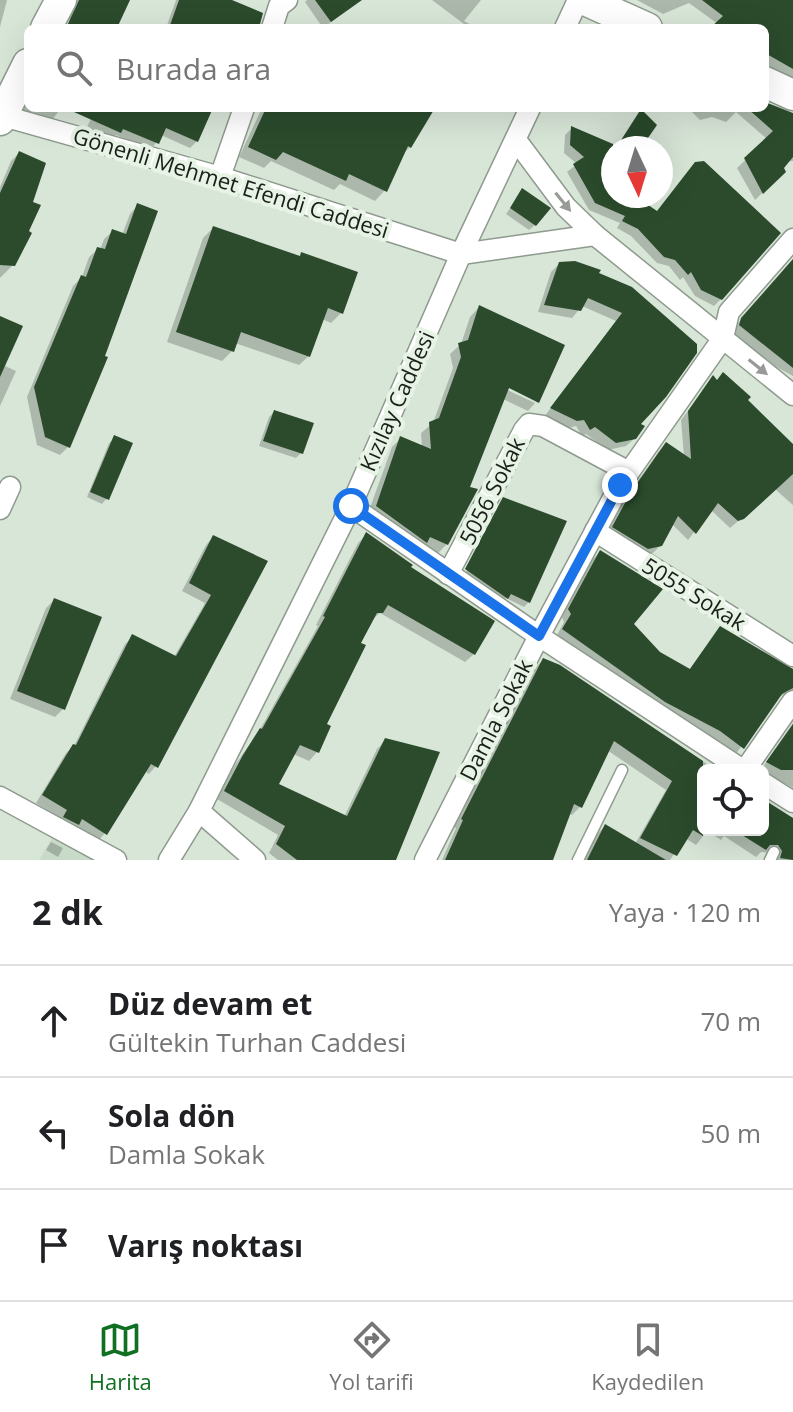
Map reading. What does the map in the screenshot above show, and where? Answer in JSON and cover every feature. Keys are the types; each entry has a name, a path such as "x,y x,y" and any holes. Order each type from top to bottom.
{"main road":[{"path":"48,24 61,0"},
{"path":"585,0 638,24"},
{"path":"1,117 24,72"},
{"path":"769,84 793,95"}],"street":[{"path":"273,24 279,6 287,0"},
{"path":"567,24 578,0"},
{"path":"220,177 243,112"},
{"name":"Kızılay Caddesi","path":"169,860 199,811 351,506 461,254 528,112"},
{"name":"Gönenli Mehmet Efendi Caddesi","path":"1,117 220,177 461,254"},
{"path":"516,140 566,207 595,235 793,395"},
{"path":"461,254 595,235"},
{"name":"Damla Sokak","path":"425,860 539,636 629,472 723,338 729,312 793,239"},
{"name":"5056 Sokak","path":"448,574 529,424 543,426 629,472"},
{"path":"0,509 10,487"},
{"path":"351,506 539,636 735,764"},
{"name":"5055 Sokak","path":"595,531 793,656"},
{"path":"748,764 793,701"},
{"path":"769,787 793,802"},
{"path":"0,797 116,860"},
{"path":"199,811 255,860"}],"lane":[{"path":"578,860 622,770"}],"shaded area":[{"path":"55,833 104,860 39,860"}],"building":[{"path":"79,0 130,0 119,24 68,24"},
{"path":"179,0 232,0 263,13 260,24 170,24"},
{"path":"315,0 362,0 331,22"},
{"path":"702,0 793,0 793,69 769,55 769,24 714,24 723,16"},
{"path":"769,104 793,113 793,157 784,168 786,172 763,194 744,158 773,131 752,112 769,112"},
{"path":"74,112 211,112 198,142 166,128 159,144 123,129 121,133"},
{"path":"264,112 433,112 411,148 408,146 387,192 349,174 346,181 283,152 276,160 248,147"},
{"path":"639,112 644,112 657,125 649,136 624,136"},
{"path":"571,126 601,139 601,206 595,203 573,164 584,157 570,145"},
{"path":"19,151 46,163 33,202 41,205 29,231 32,233 15,266 0,265 0,193"},
{"path":"704,161 781,233 722,300 701,290 691,272 688,275 675,260 664,257 638,229 622,221 625,216 607,208 653,208 657,211 659,208 673,208 673,190 695,162"},
{"path":"522,188 551,208 536,226 510,208"},
{"path":"137,203 158,211 105,356 108,357 70,448 45,437 34,387 81,275 86,277 97,247 105,249 112,229 126,234"},
{"path":"213,226 358,272 343,314 328,308 310,357 241,332 234,352 176,332"},
{"path":"793,259 793,368 739,325 741,318"},
{"path":"575,261 601,270 599,273 632,287 697,344 697,353 666,397 641,424 645,426 636,439 616,443 595,427 590,430 584,420 577,421 550,408 622,313 588,298 581,311 544,305 559,262"},
{"path":"479,305 565,345 539,403 509,388 470,487 478,489 448,545 430,537 427,543 376,506 400,436 431,449 429,422 439,418 461,357 458,343 468,340"},
{"path":"0,316 23,326 0,377"},
{"path":"723,372 751,397 748,400 793,444 793,474 744,519 738,521 718,503 696,534 678,516 662,546 648,549 612,527 631,492 666,442 691,459 688,411 713,375 717,380"},
{"path":"274,410 314,423 303,454 263,441"},
{"path":"114,435 133,443 109,500 90,492"},
{"path":"503,497 567,521 530,603 511,594 508,599 465,569"},
{"path":"366,532 413,565 411,567 495,621 475,655 388,605 383,613 377,613 361,643 366,645 327,724 331,726 319,753 300,745 279,784 347,816 385,738 440,752 396,860 297,860 276,844 285,826 224,791 325,617"},
{"path":"213,535 268,561 158,768 151,764 107,835 82,819 79,825 63,817 67,810 42,795 73,744 76,745 132,634 176,656 211,595 189,583"},
{"path":"600,550 663,589 634,624 660,652 690,669 720,626 793,669 793,688 782,694 744,749 720,731 665,702 562,629 571,614 568,609"},
{"path":"54,598 102,617 65,710 17,691"},
{"path":"543,658 560,665 703,761 703,764 697,764 697,832 693,830 677,856 640,838 672,781 614,741 582,808 574,804 553,860 445,860 461,819"},
{"path":"793,724 793,770 781,770 766,762"},
{"path":"769,803 793,818 793,860 780,858 782,851 778,845 770,845 766,850 744,836 769,836"},
{"path":"605,824 666,860 587,860"}],"route":[{"path":"351,506 539,636 620,485"}]}
